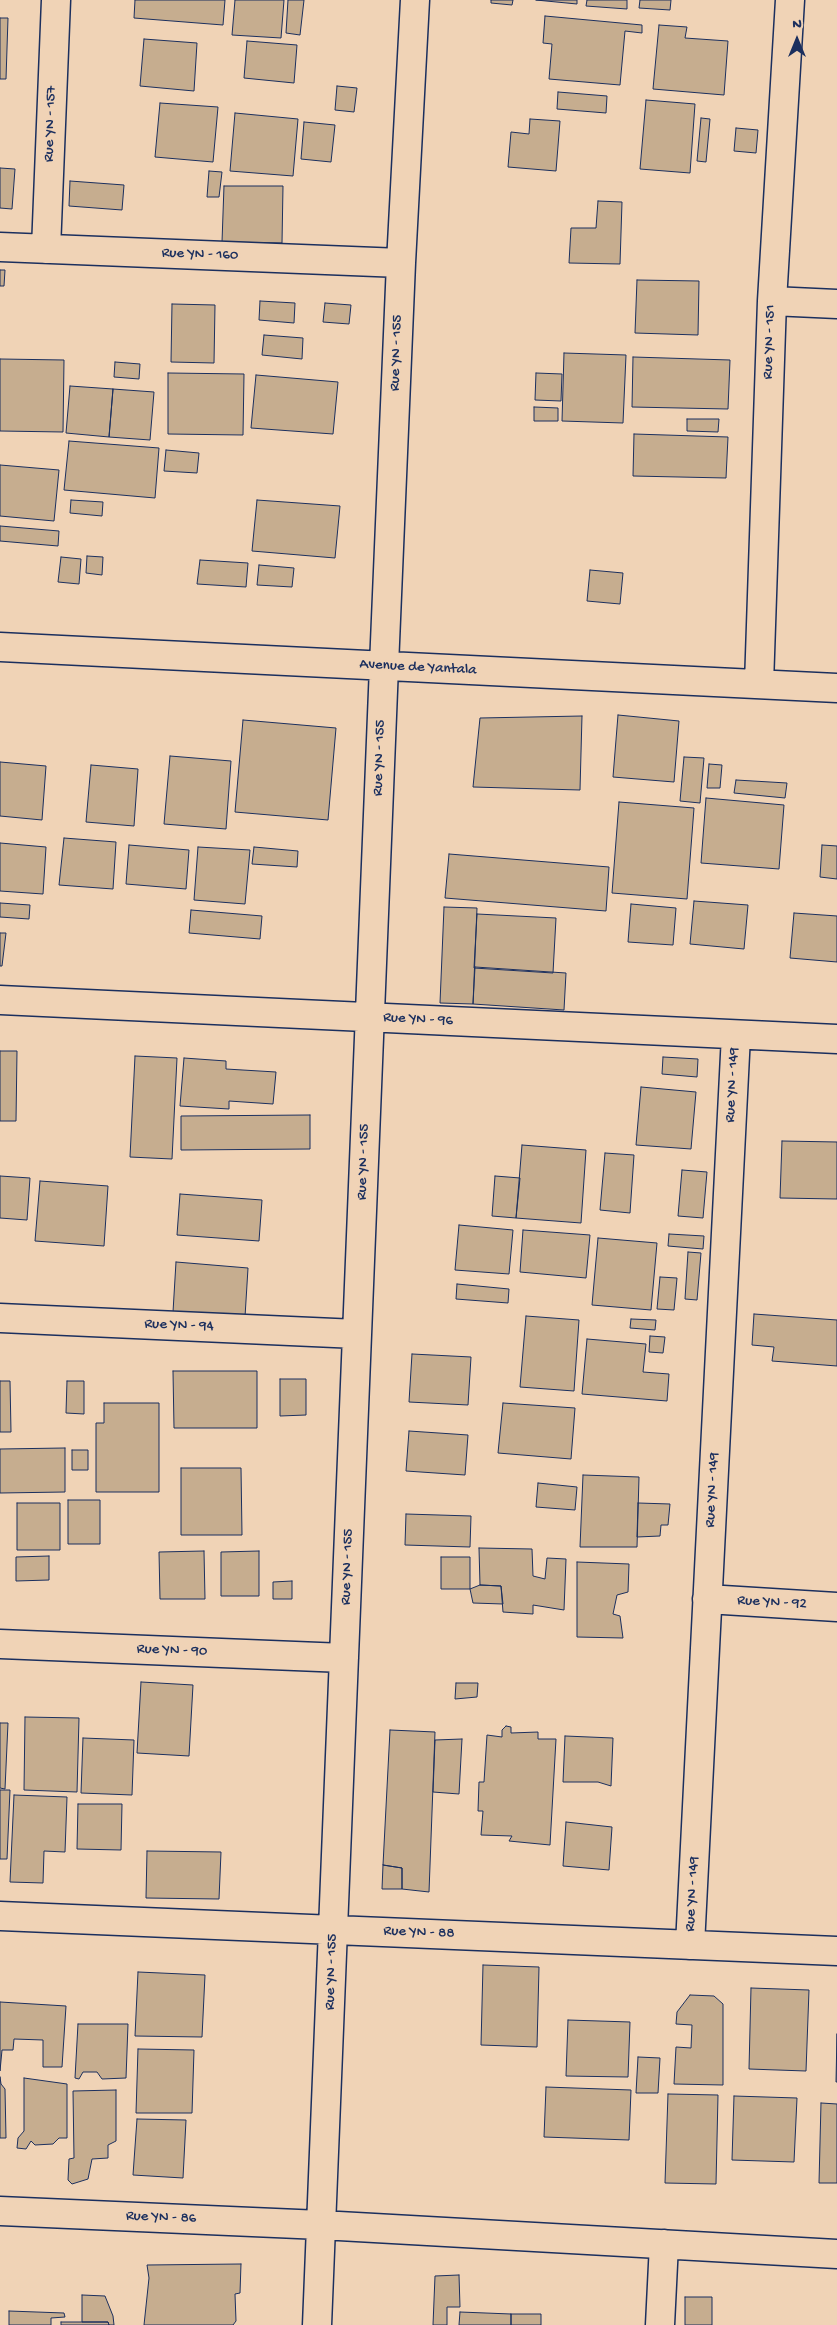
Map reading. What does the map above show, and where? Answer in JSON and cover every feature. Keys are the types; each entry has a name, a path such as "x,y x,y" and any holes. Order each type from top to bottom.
{"street":[{"name":"Rue YN - 157","path":"46,249 56,0"},
{"name":"Rue YN - 155","path":"317,2325 384,666 401,263 415,0"},
{"name":"Rue YN - 151","path":"759,684 772,301 790,0"},
{"name":"Rue YN - 160","path":"0,247 401,263"},
{"path":"772,301 837,304"},
{"name":"Avenue de Yantala","path":"0,647 837,688"},
{"name":"Rue YN - 96","path":"0,1000 837,1039"},
{"name":"Rue YN - 149","path":"690,1945 736,1035"},
{"name":"Rue YN - 94","path":"0,1318 357,1334"},
{"name":"Rue YN - 92","path":"707,1599 837,1606"},
{"name":"Rue YN - 90","path":"0,1644 344,1658"},
{"name":"Rue YN - 88","path":"0,1916 837,1951"},
{"name":"Rue YN - 86","path":"0,2211 321,2225 837,2254"},
{"path":"660,2325 664,2244"}],"building":[{"path":"135,0 225,0 223,25 134,18"},
{"path":"235,0 284,0 281,38 232,35"},
{"path":"288,0 304,0 300,35 286,33"},
{"path":"491,0 513,0 512,5 491,3"},
{"path":"536,0 577,0 577,4"},
{"path":"587,0 627,0 627,9 586,6"},
{"path":"640,0 671,0 670,10 639,8"},
{"path":"545,16 642,25 642,33 625,31 620,85 549,79 552,44 543,43"},
{"path":"0,18 8,18 6,79 0,79"},
{"path":"659,25 687,27 685,38 728,41 724,95 653,89"},
{"path":"144,39 197,43 194,91 140,86"},
{"path":"247,41 297,45 294,83 244,78"},
{"path":"337,86 357,88 354,112 335,110"},
{"path":"558,92 607,96 606,113 557,109"},
{"path":"646,100 695,104 690,173 640,169"},
{"path":"160,103 218,107 213,162 155,157"},
{"path":"235,113 298,119 293,176 230,171"},
{"path":"701,118 710,119 706,162 697,161"},
{"path":"530,119 560,121 556,171 508,167 511,132 529,134"},
{"path":"304,122 335,125 331,162 301,159"},
{"path":"736,128 758,130 756,153 734,151"},
{"path":"0,168 15,169 12,209 0,208"},
{"path":"209,171 222,172 219,197 207,197"},
{"path":"70,181 124,185 122,210 69,206"},
{"path":"224,186 283,186 282,243 222,242"},
{"path":"598,201 622,202 620,264 569,263 571,228 596,228"},
{"path":"0,270 5,270 4,286 0,286"},
{"path":"637,280 699,281 698,335 635,333"},
{"path":"260,301 295,303 294,323 259,320"},
{"path":"325,303 351,305 349,324 323,322"},
{"path":"172,304 215,305 214,363 171,362"},
{"path":"264,335 303,338 302,359 262,355"},
{"path":"564,353 626,355 623,423 562,421"},
{"path":"633,357 730,360 728,409 632,407"},
{"path":"0,359 64,360 63,432 0,431"},
{"path":"115,362 140,364 139,379 114,377"},
{"path":"168,373 244,374 243,435 168,434"},
{"path":"536,373 562,374 561,401 535,400"},
{"path":"256,375 338,382 333,434 251,428"},
{"path":"70,386 113,389 109,437 66,433"},
{"path":"113,389 154,392 150,440 109,437"},
{"path":"534,407 558,408 558,421 534,421"},
{"path":"687,419 719,419 718,432 687,431"},
{"path":"634,434 728,437 726,478 633,476"},
{"path":"69,441 159,448 155,498 64,490"},
{"path":"166,450 199,453 197,473 164,471"},
{"path":"0,465 59,470 54,521 0,516"},
{"path":"71,500 103,502 102,516 70,513"},
{"path":"257,500 340,506 335,558 252,551"},
{"path":"0,526 59,531 58,546 0,541"},
{"path":"87,556 103,557 102,575 86,573"},
{"path":"61,557 81,559 79,584 58,582"},
{"path":"200,560 248,563 246,587 197,584"},
{"path":"259,565 294,568 292,587 257,585"},
{"path":"590,570 623,573 620,604 587,601"},
{"path":"618,715 679,721 674,782 613,777"},
{"path":"582,716 580,790 473,787 480,718"},
{"path":"243,720 336,728 328,820 235,812"},
{"path":"170,756 231,761 226,829 164,824"},
{"path":"684,757 704,758 700,803 680,801"},
{"path":"0,762 46,766 42,820 0,816"},
{"path":"709,764 722,765 720,788 707,788"},
{"path":"91,765 138,769 134,826 86,822"},
{"path":"736,780 787,783 785,798 734,793"},
{"path":"706,798 784,805 779,869 701,863"},
{"path":"619,802 694,808 687,899 612,893"},
{"path":"64,838 116,842 113,889 59,885"},
{"path":"0,843 46,847 43,894 0,891"},
{"path":"129,845 189,850 186,889 126,884"},
{"path":"822,845 837,846 837,879 820,877"},
{"path":"198,847 250,850 245,904 194,900"},
{"path":"254,847 298,851 297,867 252,864"},
{"path":"449,854 609,867 606,911 445,898"},
{"path":"694,901 748,905 744,949 690,944"},
{"path":"0,903 30,905 29,919 0,917"},
{"path":"631,904 676,908 673,945 628,942"},
{"path":"444,907 477,908 473,1004 440,1003"},
{"path":"191,910 262,916 260,939 189,933"},
{"path":"794,913 837,916 837,962 790,958"},
{"path":"477,914 556,918 553,973 474,968"},
{"path":"0,933 6,933 2,966 0,966"},
{"path":"475,967 566,973 564,1010 473,1004"},
{"path":"0,1051 17,1051 16,1121 0,1121"},
{"path":"135,1056 177,1058 172,1159 130,1157"},
{"path":"663,1057 698,1059 697,1077 662,1074"},
{"path":"184,1058 226,1061 226,1069 276,1072 273,1104 229,1101 229,1109 180,1106"},
{"path":"641,1087 696,1092 691,1149 636,1145"},
{"path":"310,1115 310,1149 181,1150 181,1116"},
{"path":"782,1141 837,1142 837,1199 780,1198"},
{"path":"522,1145 586,1150 581,1223 516,1218"},
{"path":"605,1153 634,1155 630,1213 600,1210"},
{"path":"682,1170 707,1172 703,1218 678,1216"},
{"path":"0,1176 30,1178 27,1220 0,1218"},
{"path":"495,1176 520,1178 516,1218 492,1216"},
{"path":"40,1181 108,1186 104,1246 35,1241"},
{"path":"180,1194 262,1200 259,1241 177,1235"},
{"path":"459,1225 513,1230 509,1274 455,1270"},
{"path":"523,1230 590,1235 586,1278 520,1272"},
{"path":"669,1234 704,1236 703,1249 668,1246"},
{"path":"598,1238 657,1243 651,1310 592,1305"},
{"path":"688,1252 701,1253 697,1300 685,1299"},
{"path":"176,1262 248,1268 245,1317 173,1312"},
{"path":"660,1277 677,1278 674,1310 657,1309"},
{"path":"457,1284 509,1289 508,1303 456,1299"},
{"path":"754,1314 837,1320 837,1366 772,1361 774,1347 752,1345"},
{"path":"526,1316 579,1320 574,1391 520,1387"},
{"path":"631,1319 656,1320 655,1330 630,1328"},
{"path":"650,1336 665,1337 663,1353 649,1352"},
{"path":"587,1339 646,1344 643,1372 669,1374 667,1401 582,1394"},
{"path":"412,1354 471,1357 468,1405 409,1402"},
{"path":"173,1371 257,1371 257,1428 174,1428"},
{"path":"280,1379 306,1379 306,1415 280,1416"},
{"path":"0,1381 10,1381 11,1432 0,1432"},
{"path":"67,1381 84,1381 84,1414 66,1413"},
{"path":"104,1403 159,1403 159,1492 96,1492 96,1423 104,1423"},
{"path":"503,1403 575,1408 571,1459 498,1453"},
{"path":"409,1431 468,1435 465,1475 406,1471"},
{"path":"65,1448 65,1492 0,1493 0,1449"},
{"path":"72,1450 88,1450 88,1470 72,1470"},
{"path":"181,1468 241,1468 242,1535 181,1535"},
{"path":"583,1475 639,1477 637,1547 580,1547"},
{"path":"538,1483 577,1487 575,1510 536,1507"},
{"path":"68,1500 100,1500 100,1544 68,1544"},
{"path":"17,1503 60,1503 60,1550 17,1550"},
{"path":"638,1503 670,1504 668,1525 661,1525 660,1536 637,1537"},
{"path":"406,1514 471,1516 470,1547 405,1545"},
{"path":"479,1548 532,1549 533,1576 545,1579 547,1558 566,1559 564,1610 533,1605 533,1614 503,1612 501,1586 480,1585"},
{"path":"204,1551 205,1599 160,1599 159,1552"},
{"path":"259,1551 259,1596 221,1596 221,1552"},
{"path":"49,1556 49,1580 16,1581 16,1557"},
{"path":"441,1557 470,1557 470,1589 441,1589"},
{"path":"577,1562 629,1564 628,1592 617,1595 613,1614 620,1616 623,1638 577,1637"},
{"path":"292,1581 292,1599 273,1599 273,1582"},
{"path":"480,1585 501,1586 503,1604 473,1603 470,1589"},
{"path":"141,1682 193,1685 189,1756 137,1753"},
{"path":"456,1683 478,1683 477,1697 455,1699"},
{"path":"25,1717 79,1718 77,1792 24,1790"},
{"path":"0,1723 8,1723 5,1789 0,1788"},
{"path":"506,1726 511,1727 511,1733 538,1732 538,1739 556,1739 550,1845 509,1841 512,1836 481,1835 483,1811 478,1811 479,1782 484,1782 487,1735 502,1737 502,1730"},
{"path":"390,1730 435,1732 429,1892 402,1889 402,1868 383,1865"},
{"path":"565,1736 613,1738 611,1786 598,1782 563,1782"},
{"path":"83,1738 134,1740 132,1795 81,1793"},
{"path":"462,1739 459,1794 433,1792 435,1740"},
{"path":"0,1790 10,1790 7,1859 0,1859"},
{"path":"14,1795 67,1797 65,1852 44,1851 43,1883 10,1882"},
{"path":"78,1804 122,1804 121,1850 77,1849"},
{"path":"566,1822 612,1827 609,1870 563,1866"},
{"path":"147,1851 221,1852 219,1899 146,1898"},
{"path":"383,1865 402,1868 402,1889 382,1889"},
{"path":"483,1965 539,1967 537,2047 481,2045"},
{"path":"138,1972 205,1975 202,2037 135,2036"},
{"path":"751,1988 809,1990 806,2071 749,2069"},
{"path":"690,1995 714,1996 723,2004 723,2085 674,2084 676,2047 691,2048 692,2025 676,2024 677,2012"},
{"path":"0,2002 66,2006 62,2067 43,2067 43,2040 14,2039 13,2050 2,2050 0,2071"},
{"path":"568,2020 630,2022 628,2077 566,2076"},
{"path":"78,2024 128,2024 126,2078 102,2079 97,2072 83,2072 79,2079 75,2078"},
{"path":"837,2034 837,2082 836,2082"},
{"path":"138,2049 194,2050 192,2113 136,2113"},
{"path":"638,2057 660,2058 658,2093 636,2093"},
{"path":"0,2077 1,2084 5,2089 6,2138 0,2138"},
{"path":"24,2078 67,2084 67,2138 59,2138 53,2144 35,2145 31,2141 26,2149 17,2148 18,2138 24,2131"},
{"path":"546,2087 631,2090 629,2140 544,2137"},
{"path":"116,2090 116,2141 108,2145 108,2158 92,2159 88,2179 72,2184 68,2180 69,2159 74,2158 73,2091"},
{"path":"668,2094 718,2095 716,2184 665,2183"},
{"path":"734,2096 797,2098 794,2162 732,2160"},
{"path":"821,2103 837,2104 837,2183 819,2183"},
{"path":"137,2119 186,2120 183,2178 133,2175"},
{"path":"241,2264 240,2293 235,2294 236,2321 233,2325 144,2325 149,2278 147,2265"},
{"path":"459,2275 460,2307 447,2307 447,2325 433,2325 435,2276"},
{"path":"82,2295 105,2296 113,2316 114,2325 109,2325 108,2322 82,2322"},
{"path":"685,2297 712,2297 712,2325 685,2325"},
{"path":"9,2311 64,2313 65,2317 51,2318 51,2325 9,2325"},
{"path":"460,2312 511,2314 511,2325 459,2325"},
{"path":"511,2314 541,2314 541,2325 511,2325"},
{"path":"61,2322 108,2322 109,2325 61,2325"}]}
